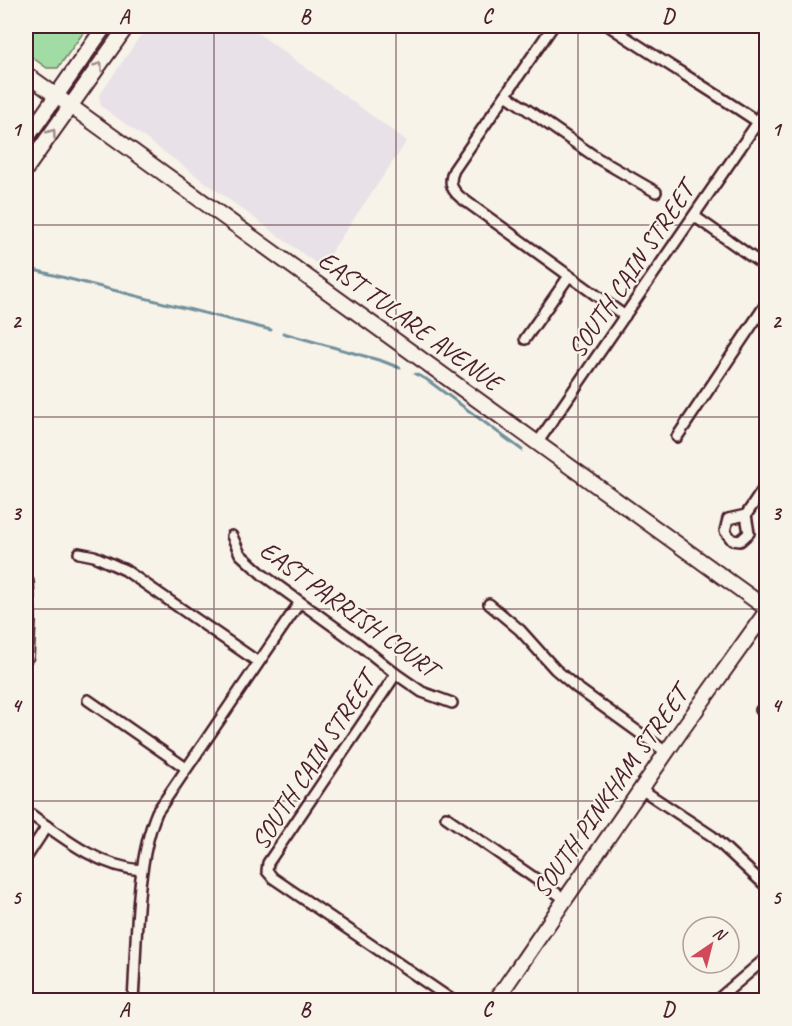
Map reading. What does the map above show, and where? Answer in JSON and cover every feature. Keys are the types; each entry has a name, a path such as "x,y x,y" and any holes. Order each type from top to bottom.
{"street":[{"path":"26,138 105,26"},
{"path":"26,169 127,26"},
{"path":"553,26 454,170 450,182 452,189 460,197 625,315"},
{"path":"609,26 663,63 706,87 758,122"},
{"name":"EAST TULARE AVENUE","path":"26,74 538,442 766,610"},
{"path":"506,95 597,158 656,192"},
{"name":"SOUTH CAIN STREET","path":"538,442 758,122 766,104"},
{"name":"SOUTH CAIN STREET","path":"758,122 766,115"},
{"path":"694,216 766,267"},
{"path":"525,339 569,276"},
{"path":"677,437 766,304"},
{"path":"746,515 766,485"},
{"name":"EAST PARRISH COURT","path":"232,536 240,554 263,575 422,692 453,703"},
{"path":"80,553 94,556 125,570 258,662"},
{"path":"26,582 28,620 26,656"},
{"path":"133,1000 142,870 149,831 156,812 300,602"},
{"path":"489,604 520,630 555,669 576,687 666,752"},
{"name":"SOUTH PINKHAM STREET","path":"496,1000 766,610"},
{"name":"SOUTH CAIN STREET","path":"396,674 268,863 267,871 273,878 452,1000"},
{"path":"88,700 186,768"},
{"path":"641,789 712,836 766,886"},
{"path":"26,811 93,857 125,869 142,870"},
{"path":"446,817 565,899"},
{"path":"26,858 47,826"},
{"path":"717,1000 766,958"}],"shaded area":[{"path":"147,26 248,26 407,141 321,267 101,106 99,96"}],"green space":[{"path":"26,26 88,26 58,68 47,68 26,53"}],"waterway":[{"path":"26,268 271,330"},
{"path":"283,333 400,368"},
{"path":"415,374 426,379 522,450"}]}
